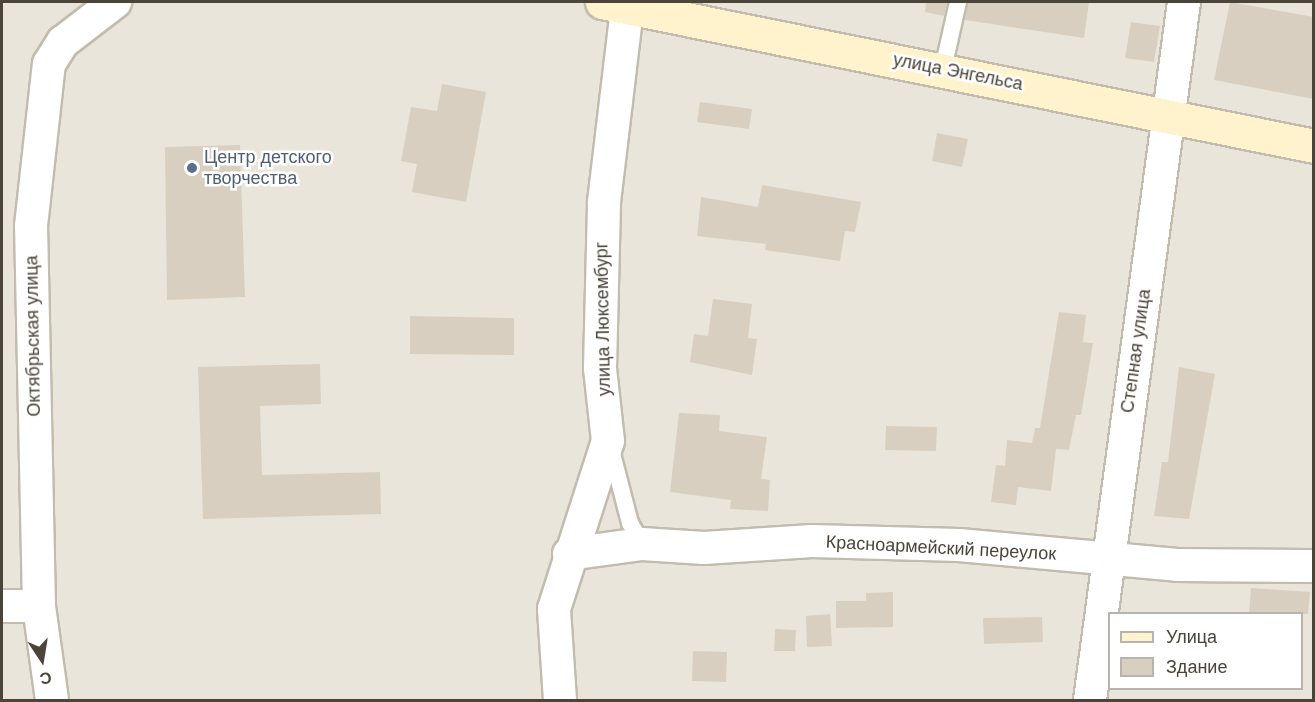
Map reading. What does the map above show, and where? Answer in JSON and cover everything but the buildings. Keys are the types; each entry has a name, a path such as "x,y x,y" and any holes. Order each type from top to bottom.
{"street":[{"name":"Октябрьская улица","path":"52,700 39,606 31,226 49,64 63,42 115,2"},
{"name":"Степная улица","path":"1090,700 1184,2"},
{"name":"улица Энгельса","path":"619,3 1168,114 1314,146"},
{"name":"улица Люксембург","path":"560,700 554,609 568,554 608,441 600,368 600,281 619,3"},
{"name":"Красноармейский переулок","path":"568,554 642,544 704,548 812,542 948,545 1178,565 1314,566"},
{"path":"2,606 39,606"}],"lane":[{"path":"943,69 958,2"},
{"path":"608,441 630,523 642,544"}],"shaded area":[{"path":"2,2 1313,2 1313,700 2,700"}],"place":[{"name":"Центр детского творчества","path":"192,168"}]}
